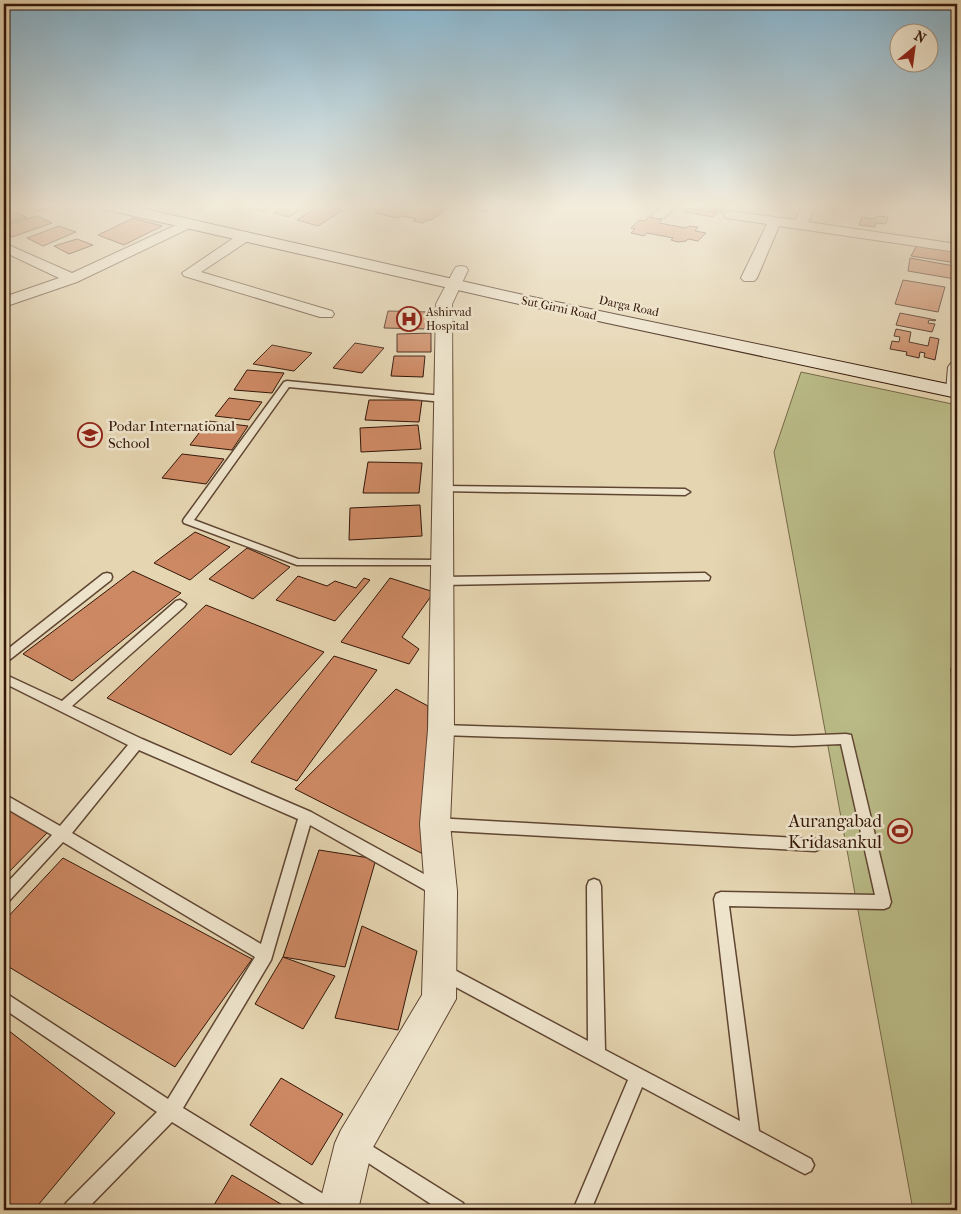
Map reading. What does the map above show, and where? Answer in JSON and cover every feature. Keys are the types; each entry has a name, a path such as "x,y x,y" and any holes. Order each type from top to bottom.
{"main road":[{"name":"Sut Girni Road","path":"373,261 957,380"},
{"path":"389,261 457,277"}],"street":[{"path":"33,261 72,279"},
{"path":"4,302 72,279 110,261"},
{"path":"208,261 189,273 326,314"},
{"path":"749,278 757,261"},
{"path":"338,1210 354,1143 439,999 441,891 435,824 441,730 444,304 457,277"}],"lane":[{"path":"443,399 286,384 188,521 297,562 443,572 704,577"},
{"path":"443,489 685,492"},
{"path":"4,658 107,577"},
{"path":"63,707 180,604"},
{"path":"4,678 137,743 306,816 441,891"},
{"path":"441,730 793,741 846,739 884,902 720,899 751,1135"},
{"path":"4,896 63,833 137,743"},
{"path":"4,800 63,833 265,955"},
{"path":"73,1210 171,1111 265,955 306,816"},
{"path":"435,824 816,845"},
{"path":"594,886 597,1054"},
{"path":"439,970 805,1165"},
{"path":"4,1000 171,1111 331,1210"},
{"path":"582,1210 638,1076"},
{"path":"354,1143 456,1210"}],"green space":[{"name":"Aurangabad Kridasankul","path":"801,372 957,405 957,1210 913,1210 774,452"}],"building":[{"path":"910,261 925,261 954,266 955,279 908,271"},
{"path":"942,261 957,261 957,263"},
{"path":"903,280 945,287 938,312 895,304"},
{"path":"388,311 430,312 427,329 384,328"},
{"path":"900,313 936,320 929,320 928,323 935,324 932,332 896,325"},
{"path":"896,329 911,332 909,342 928,346 930,337 939,339 935,360 924,357 925,353 920,352 919,358 906,355 907,352 890,349 892,341 899,342 900,337 894,336"},
{"path":"431,333 431,352 397,352 397,334"},
{"path":"355,343 384,348 362,373 333,368"},
{"path":"272,345 312,353 294,371 253,364"},
{"path":"394,356 425,356 423,377 391,376"},
{"path":"247,370 284,373 272,393 234,390"},
{"path":"229,398 262,402 249,420 215,416"},
{"path":"369,400 422,400 419,422 365,420"},
{"path":"208,421 248,426 232,450 190,445"},
{"path":"418,425 421,449 361,452 360,428"},
{"path":"182,454 224,459 206,484 162,478"},
{"path":"368,462 422,463 419,493 363,493"},
{"path":"420,505 422,536 349,540 350,508"},
{"path":"195,532 230,547 190,580 154,563"},
{"path":"247,548 290,567 253,599 209,579"},
{"path":"133,571 181,593 72,681 23,654"},
{"path":"298,576 327,586 335,581 356,588 364,578 370,580 335,621 276,600"},
{"path":"390,578 434,592 402,637 419,649 409,664 341,642"},
{"path":"206,605 324,652 231,755 107,698"},
{"path":"334,656 377,670 297,781 251,762"},
{"path":"957,659 957,732 952,724 951,668"},
{"path":"396,689 428,706 425,855 295,789"},
{"path":"4,805 50,830 4,877"},
{"path":"319,850 376,859 345,967 283,957"},
{"path":"63,858 252,959 175,1067 4,964 4,921"},
{"path":"362,926 417,951 398,1030 335,1018"},
{"path":"283,957 335,976 303,1029 255,1004"},
{"path":"4,1027 115,1113 34,1210 4,1210"},
{"path":"281,1078 343,1114 312,1165 250,1125"},
{"path":"232,1175 291,1210 211,1210"}],"place":[{"name":"Ashirvad Hospital","path":"409,319"},
{"name":"Podar International School","path":"90,435"},
{"name":"Aurangabad Kridasankul","path":"900,831"}]}
